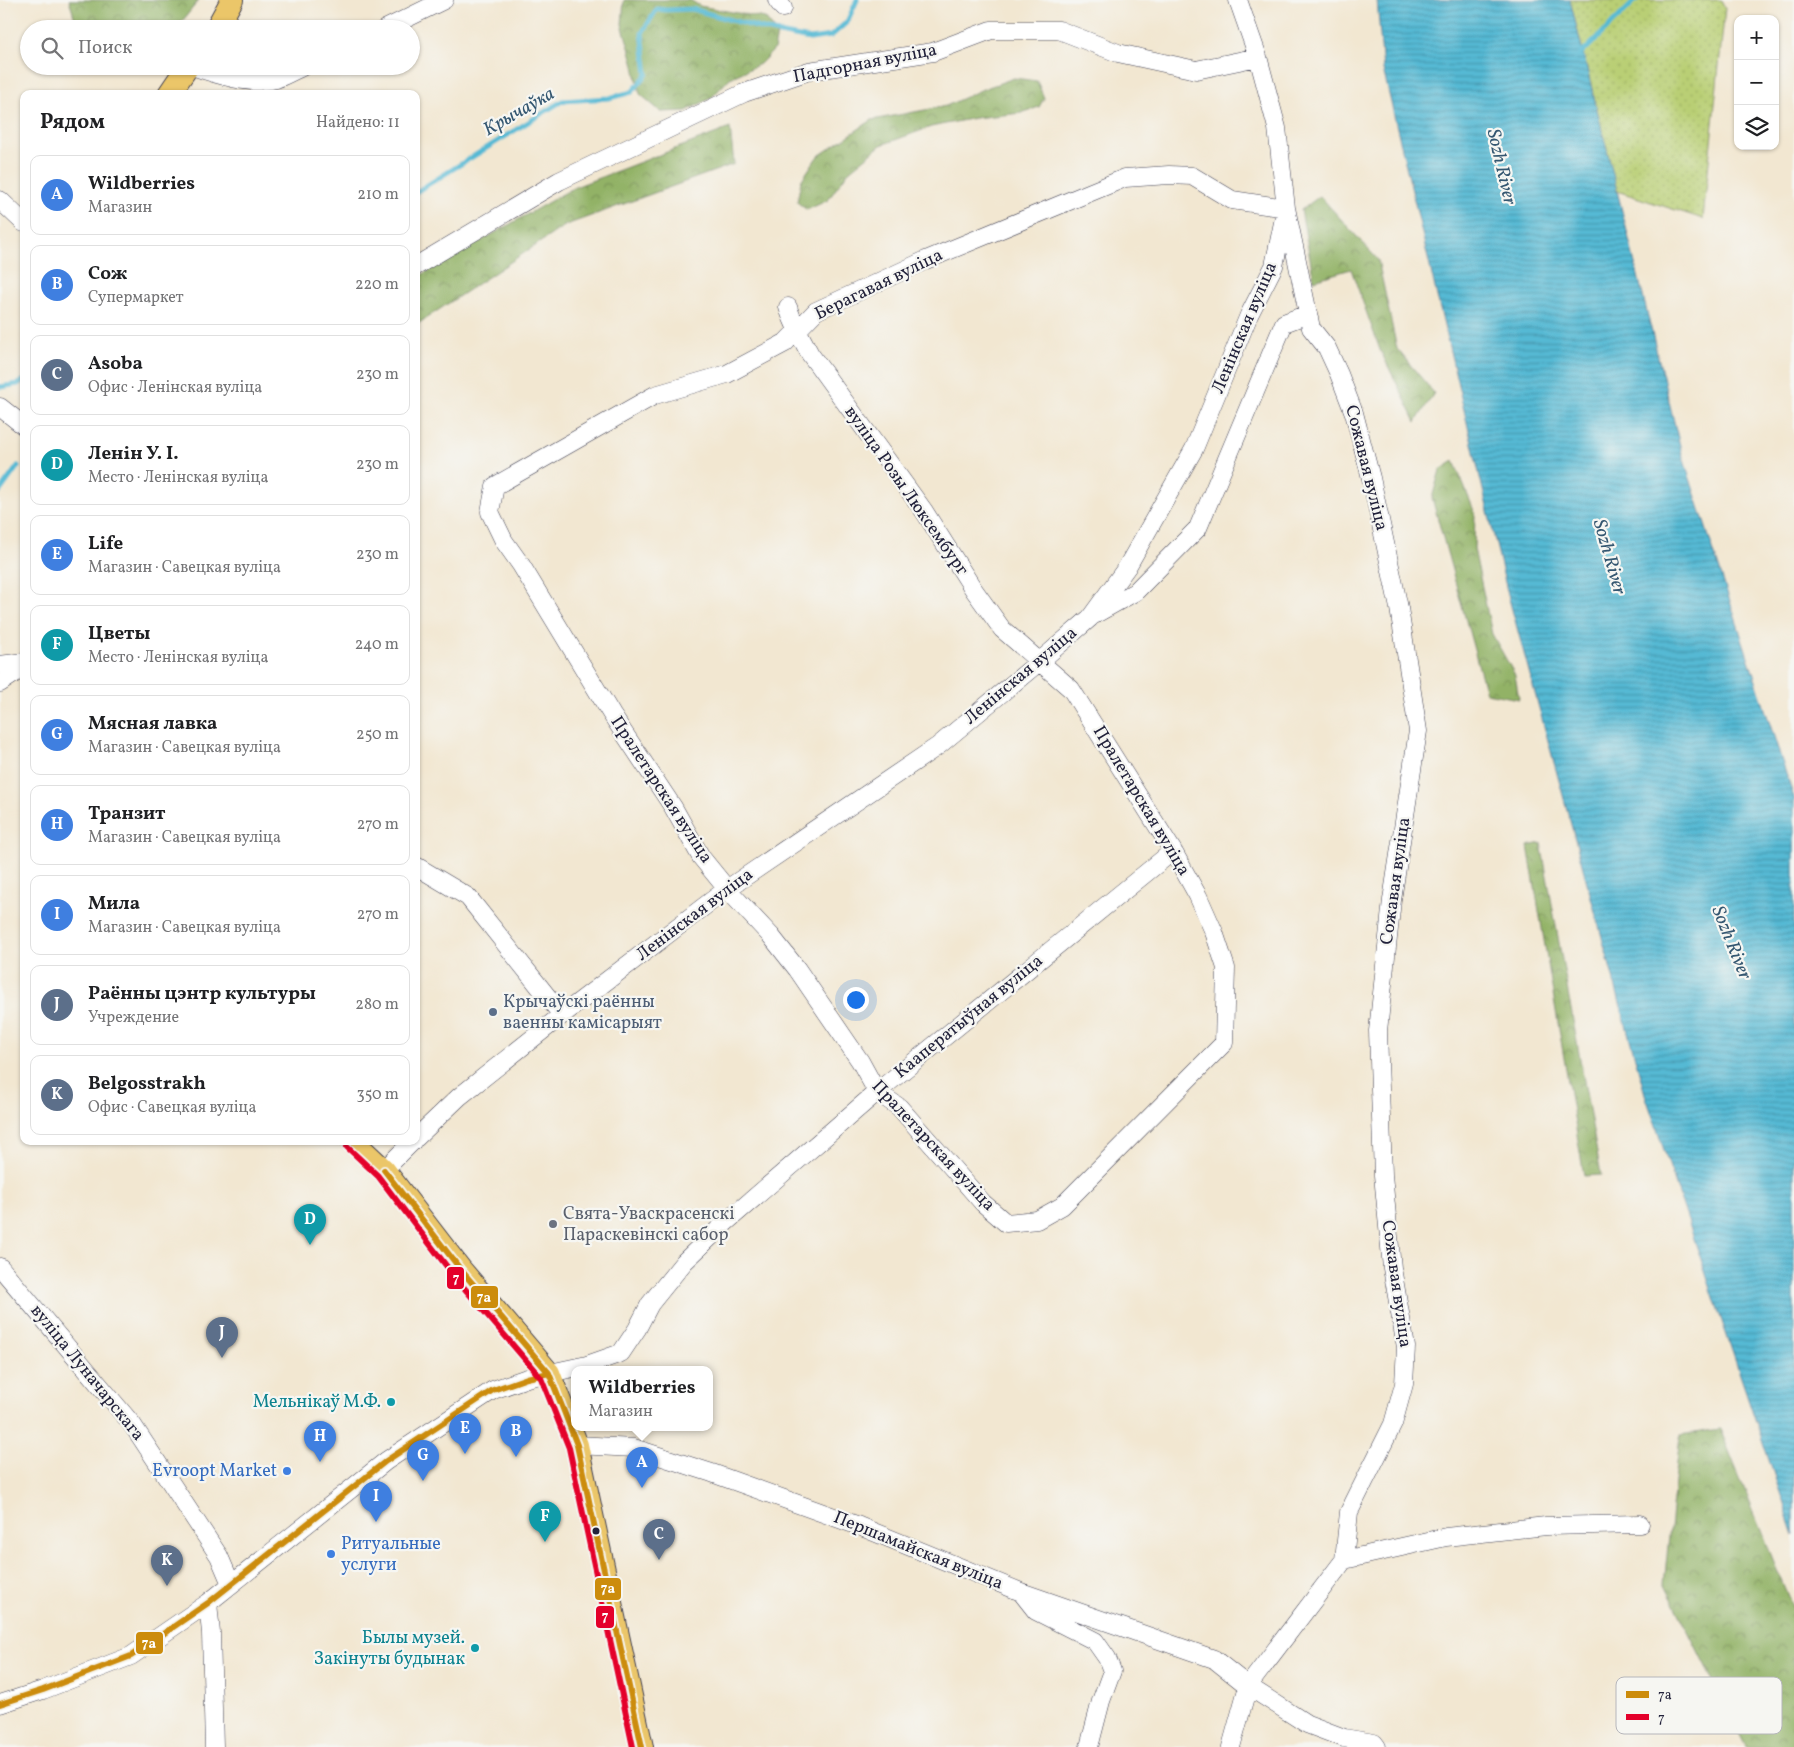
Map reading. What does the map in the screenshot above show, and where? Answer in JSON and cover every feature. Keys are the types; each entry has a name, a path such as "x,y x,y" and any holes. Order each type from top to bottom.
{"main road":[{"path":"221,20 232,0"},
{"path":"172,90 183,75"},
{"path":"357,1145 384,1170 461,1270 549,1373 571,1430"},
{"path":"572,1431 577,1445 642,1747"}],"street":[{"path":"404,20 444,0"},
{"name":"Ленінская вуліца","path":"420,1134 459,1097 562,1015 727,889 938,746 1090,618 1127,567 1194,449 1249,315 1274,266 1286,208 1277,128 1258,57 1238,0"},
{"name":"Падгорная вуліца","path":"420,264 559,181 744,93 809,71 933,52 991,30 1059,30 1118,53 1196,70 1258,57"},
{"path":"219,75 246,80 275,80 285,75"},
{"name":"Берагавая вуліца","path":"495,486 655,395 727,374 785,344 816,311 926,260 1125,178 1169,175 1192,176 1232,200 1286,208"},
{"path":"0,200 20,219"},
{"name":"Сожавая вуліца","path":"1286,208 1311,328 1327,348 1340,374 1354,413 1371,478 1399,608 1418,731 1394,890 1378,1032 1383,1175 1392,1268 1406,1347 1404,1384 1393,1424 1349,1512 1344,1560"},
{"name":"вуліца Розы Люксембург","path":"788,307 810,354 924,511 979,598 1002,629 1039,662"},
{"path":"1090,618 1136,592 1198,528 1284,323 1308,314"},
{"path":"0,407 20,423"},
{"name":"Пралетарская вуліца","path":"495,486 490,512 504,541 521,565 612,715 673,808 701,857 727,889 771,936 798,970 860,1061 877,1092 899,1107 983,1203 1006,1223 1037,1220 1062,1206 1224,1043 1226,968 1214,932 1198,896 1173,851 1071,689 1039,662"},
{"path":"0,664 20,662"},
{"path":"0,683 20,670"},
{"name":"Кааператыўная вуліца","path":"582,1366 621,1354 650,1304 684,1262 725,1223 877,1092 1173,851"},
{"path":"420,868 468,898 562,1015"},
{"path":"384,1170 409,1145"},
{"name":"вуліца Луначарскага","path":"0,1267 132,1424 219,1556 231,1584"},
{"name":"Кааператыўная вуліца","path":"0,1704 43,1690 131,1656 208,1603 394,1456 493,1390 527,1378 571,1368"},
{"name":"Першамайская вуліца","path":"577,1445 634,1448 703,1470 860,1526 1021,1592 1214,1660 1248,1686 1307,1724 1344,1738 1374,1743 1377,1747"},
{"path":"1231,1747 1248,1686 1344,1560 1446,1537 1546,1526 1640,1524"},
{"path":"1021,1592 1036,1611 1095,1641 1107,1658 1112,1671 1101,1701 1090,1747"},
{"path":"208,1603 211,1633 214,1747"}],"green space":[{"path":"69,0 199,0 183,20 75,20"},
{"path":"624,0 690,0 700,6 765,18 777,33 774,50 760,64 730,78 711,98 686,111 661,112 640,94 622,24"},
{"path":"1570,0 1721,0 1725,8 1703,219 1617,191"},
{"path":"1014,78 1037,81 1044,98 1039,107 1021,113 975,118 931,127 881,145 848,172 828,200 807,210 797,202 801,181 817,157 872,120 946,106 983,89"},
{"path":"730,128 734,164 566,225 420,322 420,276 575,187"},
{"path":"1320,196 1378,260 1397,349 1434,393 1416,422 1380,350 1351,269 1314,280 1301,210"},
{"path":"1454,461 1475,513 1474,549 1492,634 1515,675 1519,699 1486,693 1432,498 1440,470"},
{"path":"1541,843 1601,1175 1584,1176 1528,846"},
{"path":"1720,1429 1794,1611 1794,1747 1746,1747 1740,1734 1782,1734 1782,1677 1711,1677 1664,1583 1680,1435"}],"water":[{"name":"Sozh River","path":"1377,0 1570,0 1682,454 1794,798 1794,1534 1645,1094 1508,595 1383,69"}],"waterway":[{"name":"Крычаўка","path":"420,190 562,101 609,98 632,92 647,74 642,33 657,9 692,9 774,32 810,39 831,36 847,22 857,0"},
{"path":"1579,56 1636,0"},
{"name":"Крычаўка","path":"0,387 20,383"},
{"path":"0,491 18,466"}],"transit line":[{"name":"7","path":"347,1147 378,1176 454,1276 541,1378 569,1448 633,1747"},
{"name":"7а","path":"384,1170 461,1270 549,1373 571,1430"},
{"name":"7а","path":"0,1704 43,1690 131,1656 208,1603 386,1461 493,1390 527,1378 549,1373"},
{"name":"7а","path":"572,1431 577,1445 642,1747"}],"place":[{"name":"Крычаўскі раённы ваенны камісарыят","path":"493,1012"},
{"name":"Свята-Уваскрасенскі Параскевінскі сабор","path":"553,1224"},
{"name":"Ленін У. І.","path":"310,1245"},
{"name":"Раённы цэнтр культуры","path":"222,1358"},
{"name":"Мельнікаў М.Ф.","path":"391,1402"},
{"name":"Life","path":"465,1454"},
{"name":"Сож","path":"516,1457"},
{"name":"Транзит","path":"320,1462"},
{"name":"Evroopt Market","path":"287,1471"},
{"name":"Мясная лавка","path":"423,1481"},
{"name":"Wildberries","path":"642,1488"},
{"name":"Мила","path":"376,1522"},
{"name":"Цветы","path":"545,1542"},
{"name":"Ритуальные услуги","path":"331,1554"},
{"name":"Asoba","path":"659,1560"},
{"name":"Belgosstrakh","path":"167,1586"},
{"name":"Былы музей. Закінуты будынак","path":"475,1648"}]}
